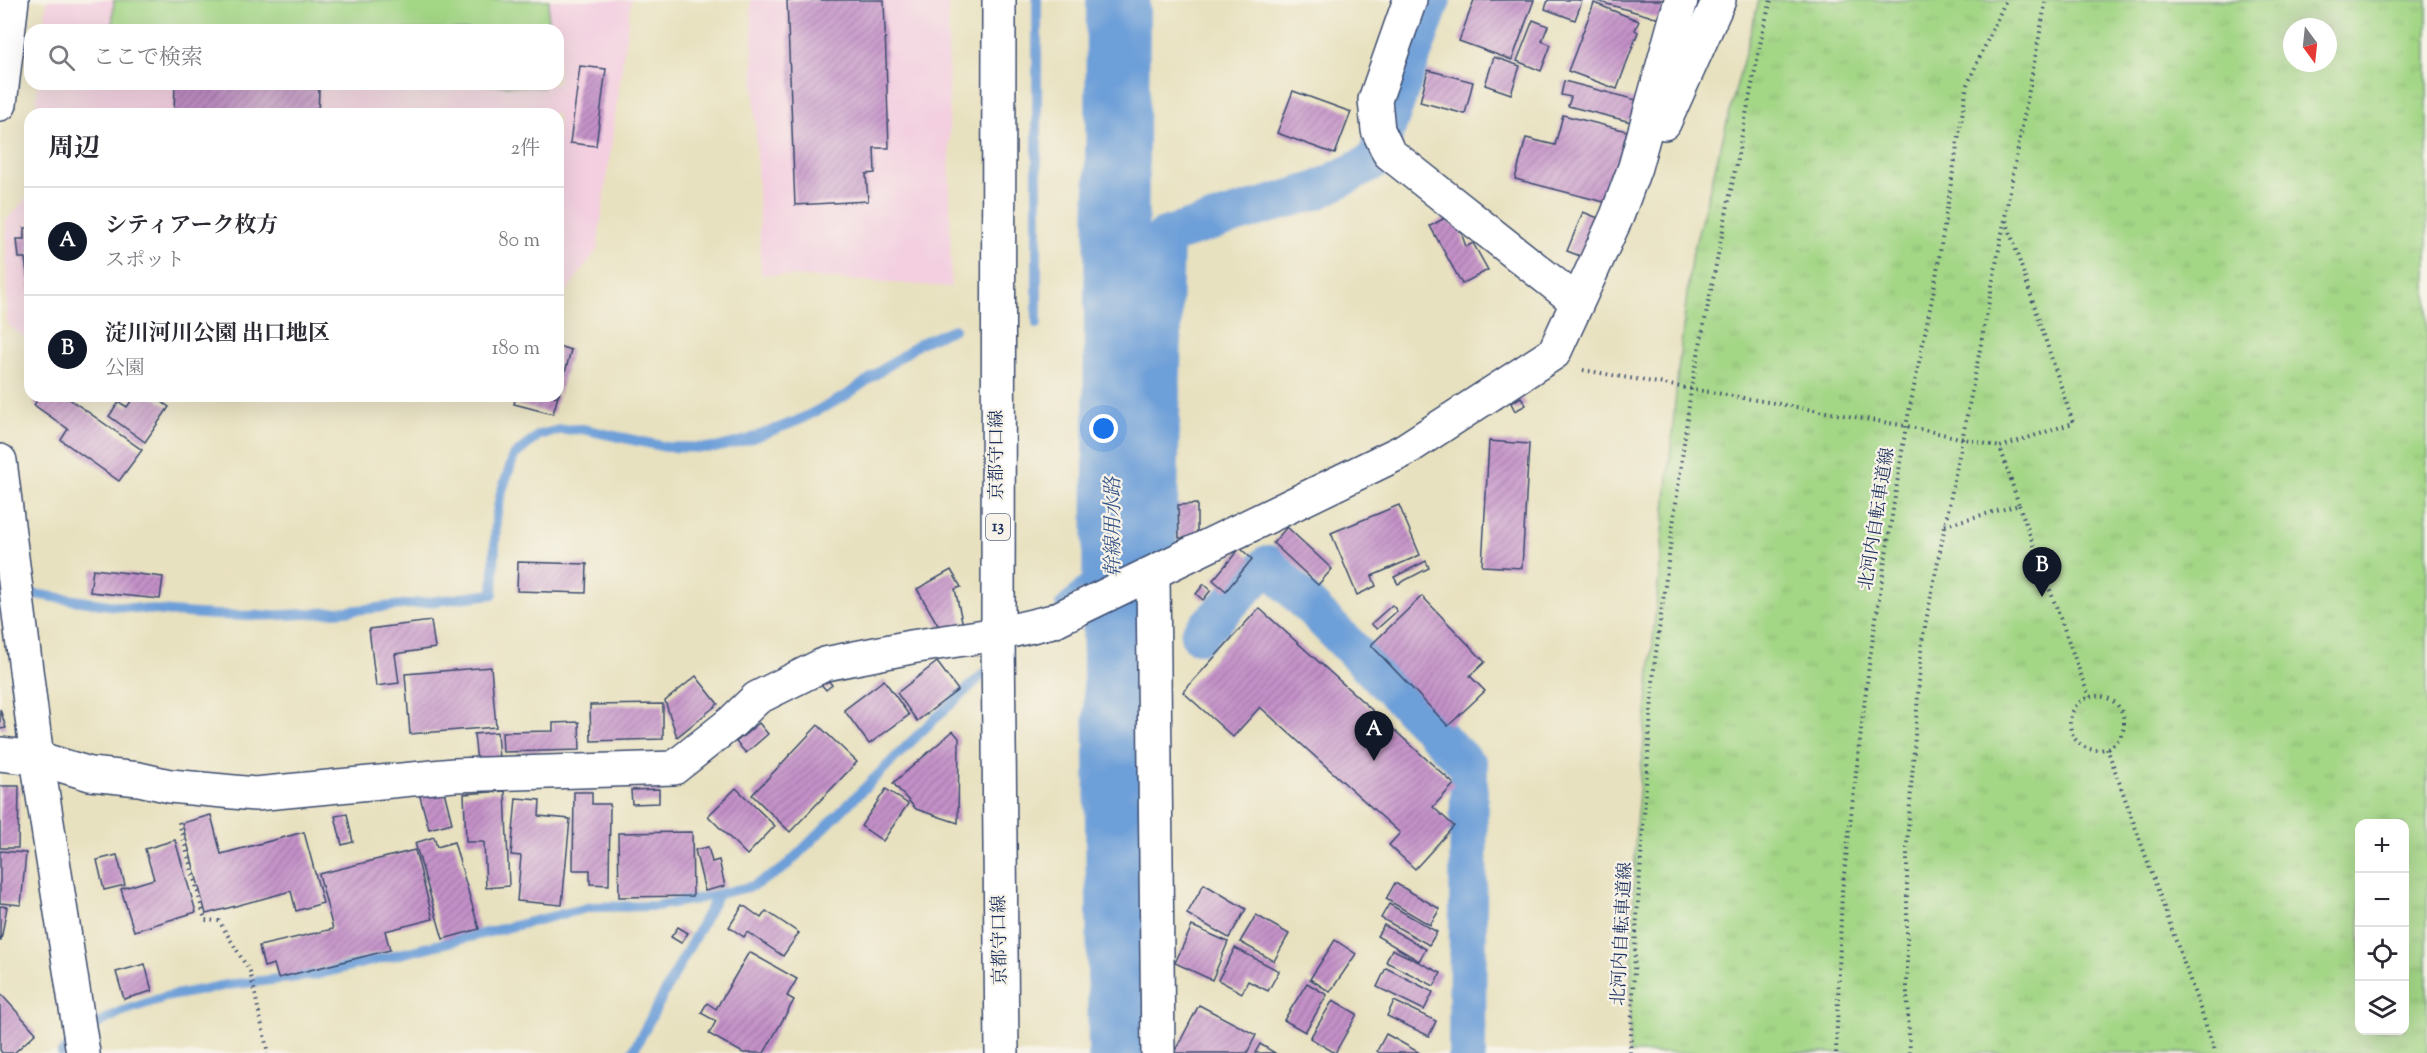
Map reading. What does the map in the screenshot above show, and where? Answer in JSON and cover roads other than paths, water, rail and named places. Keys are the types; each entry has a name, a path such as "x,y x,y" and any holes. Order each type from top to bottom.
{"street":[{"path":"0,104 12,0"},
{"name":"京都守口線","path":"999,0 1002,1053"},
{"path":"1410,0 1375,100 1383,142 1576,301"},
{"path":"0,754 37,758 90,774 139,779 170,786 255,794 454,775 674,768 732,722 757,698 825,664 1000,633 1053,621 1403,451 1554,353 1617,216 1635,167 1681,0"},
{"path":"1635,167 1660,133 1719,0"},
{"path":"0,461 37,758 81,1042"},
{"path":"1152,574 1158,1053"}],"waterway":[{"path":"1037,0 1037,324"},
{"name":"幹線用水路","path":"1118,0 1114,605 1120,1053"},
{"path":"1114,552 1158,550 1165,236 1318,190 1375,161 1432,0"},
{"path":"21,592 143,609 192,614 251,616 390,607 493,594 496,517 501,493 514,456 539,435 559,430 582,429 666,447 715,448 747,440 797,421 844,397 920,343 954,329"},
{"path":"1060,604 1114,552"},
{"path":"1199,635 1268,564 1469,767 1467,1053"},
{"path":"62,1053 95,1025 120,1012 165,997 227,985 315,975 591,907 655,906 753,886 783,869 925,728 991,667"},
{"path":"632,1053 718,894"}],"place":[{"name":"淀川河川公園 出口地区","path":"2042,597"},
{"name":"シティアーク枚方","path":"1374,761"}]}
